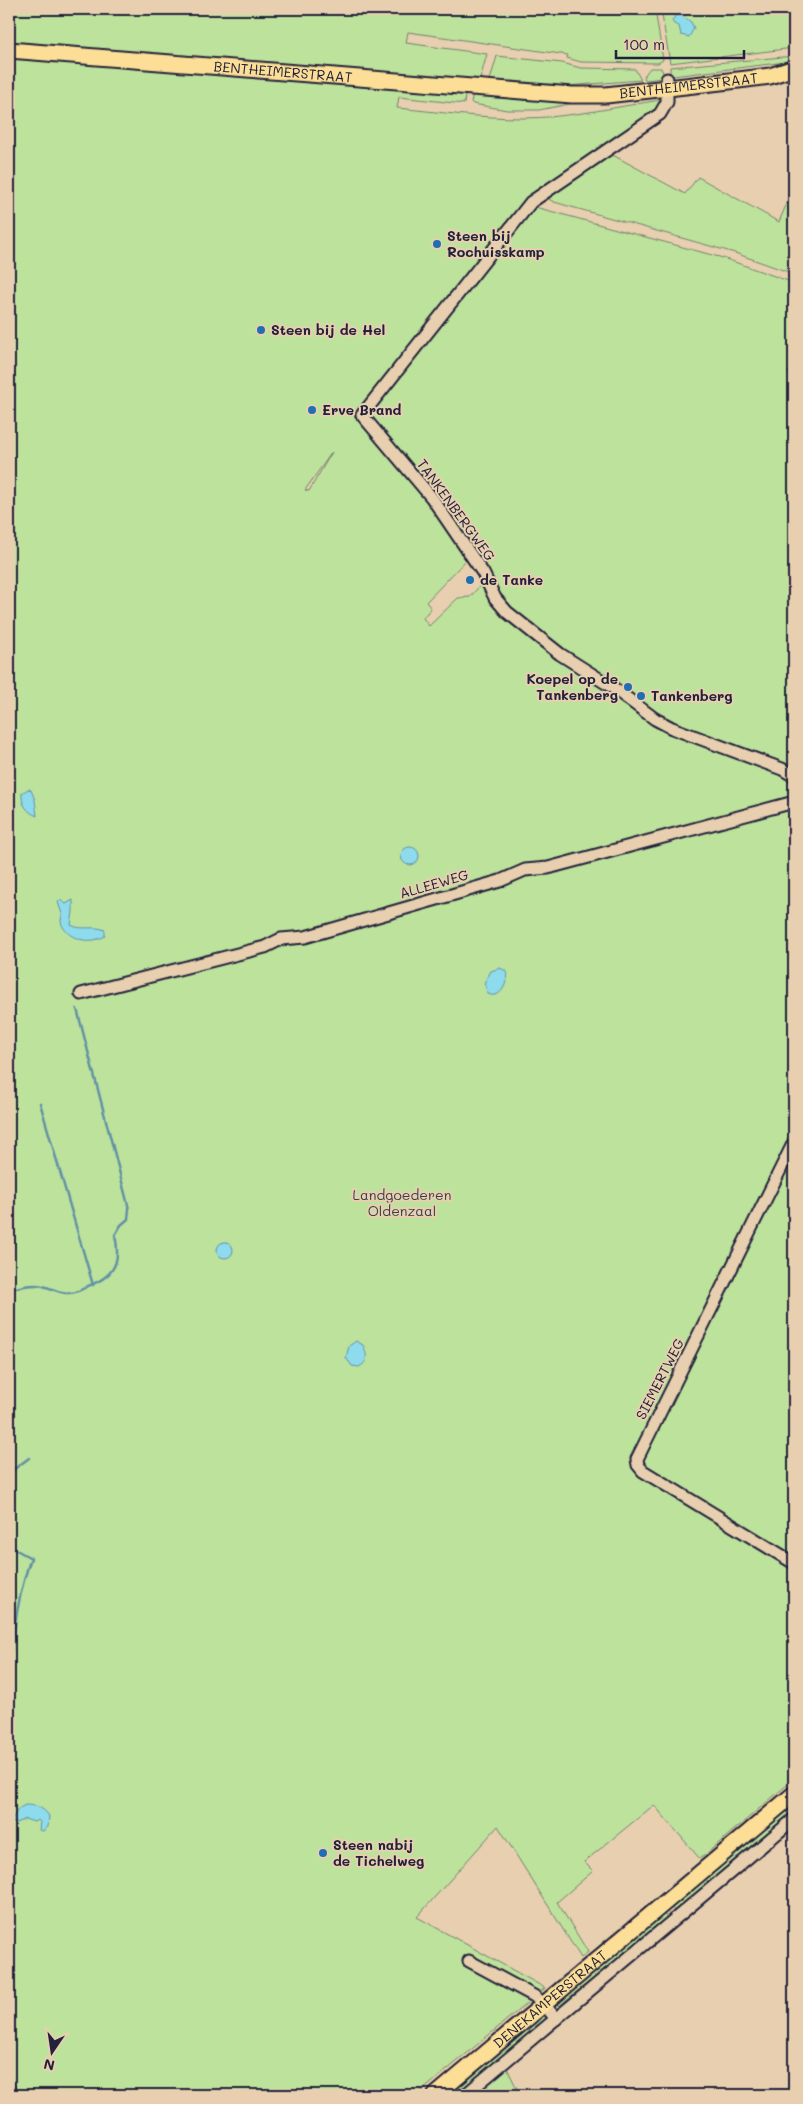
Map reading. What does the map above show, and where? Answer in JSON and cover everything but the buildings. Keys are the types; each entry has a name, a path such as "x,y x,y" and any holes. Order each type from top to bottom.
{"main road":[{"name":"BENTHEIMERSTRAAT","path":"9,50 469,89 557,94 606,95 730,72 793,69"},
{"name":"DENEKAMPERSTRAAT","path":"436,2095 794,1794"}],"street":[{"name":"TANKENBERGWEG","path":"667,83 667,102 660,114 541,194 524,210 362,415 432,498 483,573 495,598 507,612 560,654 612,687 655,719 672,728 782,769 794,776"},
{"name":"ALLEEWEG","path":"81,994 265,947 281,939 305,936 500,881 525,870 548,868 794,802"},
{"name":"SIEMERTWEG","path":"794,1142 637,1459 638,1465 643,1470 794,1563"},
{"name":"DENEKAMPERSTRAAT","path":"465,2095 794,1819"},
{"path":"664,1904 673,1920"},
{"path":"469,1961 534,1996 544,2004 556,2020"}],"green space":[{"name":"Landgoederen Oldenzaal","path":"9,9 655,9 663,60 658,63 581,62 567,58 568,55 408,32 406,43 487,54 479,83 461,92 465,95 464,104 399,97 397,108 492,117 540,118 660,100 658,110 573,166 524,204 723,258 794,283 794,325 790,351 793,369 788,372 794,384 794,1779 700,1859 654,1805 584,1862 593,1871 557,1902 588,1952 581,1958 498,1826 417,1917 545,1988 417,2095 9,2095","holes":["332,452 309,491 305,490","468,558 483,582 470,597 458,598 429,626 423,618 431,608 426,602"]},
{"path":"661,9 793,9 794,48 670,63"},
{"path":"497,56 562,63 581,68 635,69 641,80 542,88 489,84"},
{"path":"794,56 794,61 673,76 670,74 670,67"},
{"path":"650,68 661,68 664,75 662,78 645,80 644,76"},
{"path":"473,94 600,98 539,110 507,110 473,104 471,102"},
{"path":"609,153 685,194 698,177 779,222 794,186 794,274 735,253 554,202 547,198 548,193"},
{"path":"794,1799 794,1812 675,1912 669,1905"},
{"path":"663,1912 667,1918 666,1920 555,2010 552,2007"},
{"path":"544,2011 548,2017 459,2095 442,2095"},
{"path":"506,2066 520,2095 472,2095"}],"water":[{"path":"676,15 681,15 691,22 694,28 689,37 681,35 679,26 672,21"},
{"path":"28,789 31,790 35,800 37,816 28,810 23,801 22,793"},
{"path":"406,847 414,847 419,852 417,863 406,865 401,860 401,852"},
{"path":"60,900 66,904 73,900 71,925 79,928 105,930 105,936 99,939 86,940 73,937 68,933 61,922 62,914 58,902"},
{"path":"500,968 506,971 505,985 497,994 488,994 484,983 491,971"},
{"path":"222,1242 228,1242 233,1247 231,1256 222,1258 217,1253 217,1247"},
{"path":"356,1341 363,1345 366,1355 366,1360 359,1367 352,1366 346,1358 349,1346"},
{"path":"25,1805 35,1806 44,1810 49,1816 48,1827 43,1831 39,1830 40,1822 38,1820 34,1822 25,1819 16,1823 11,1822 18,1809"}],"waterway":[{"path":"9,1290 35,1285 63,1293 72,1293 104,1278 110,1273 116,1260 117,1245 115,1235 121,1225 128,1219 129,1209 77,1009"},
{"path":"40,1103 93,1285"},
{"path":"9,1473 29,1458"},
{"path":"9,1546 31,1558 20,1599 9,1668"},
{"path":"9,2073 18,2095"}],"place":[{"name":"Steen bij Rochuisskamp","path":"437,244"},
{"name":"Steen bij de Hel","path":"261,330"},
{"name":"Erve Brand","path":"312,410"},
{"name":"de Tanke","path":"470,580"},
{"name":"Koepel op de Tankenberg","path":"628,687"},
{"name":"Tankenberg","path":"641,696"},
{"name":"Steen nabij de Tichelweg","path":"323,1853"}]}
